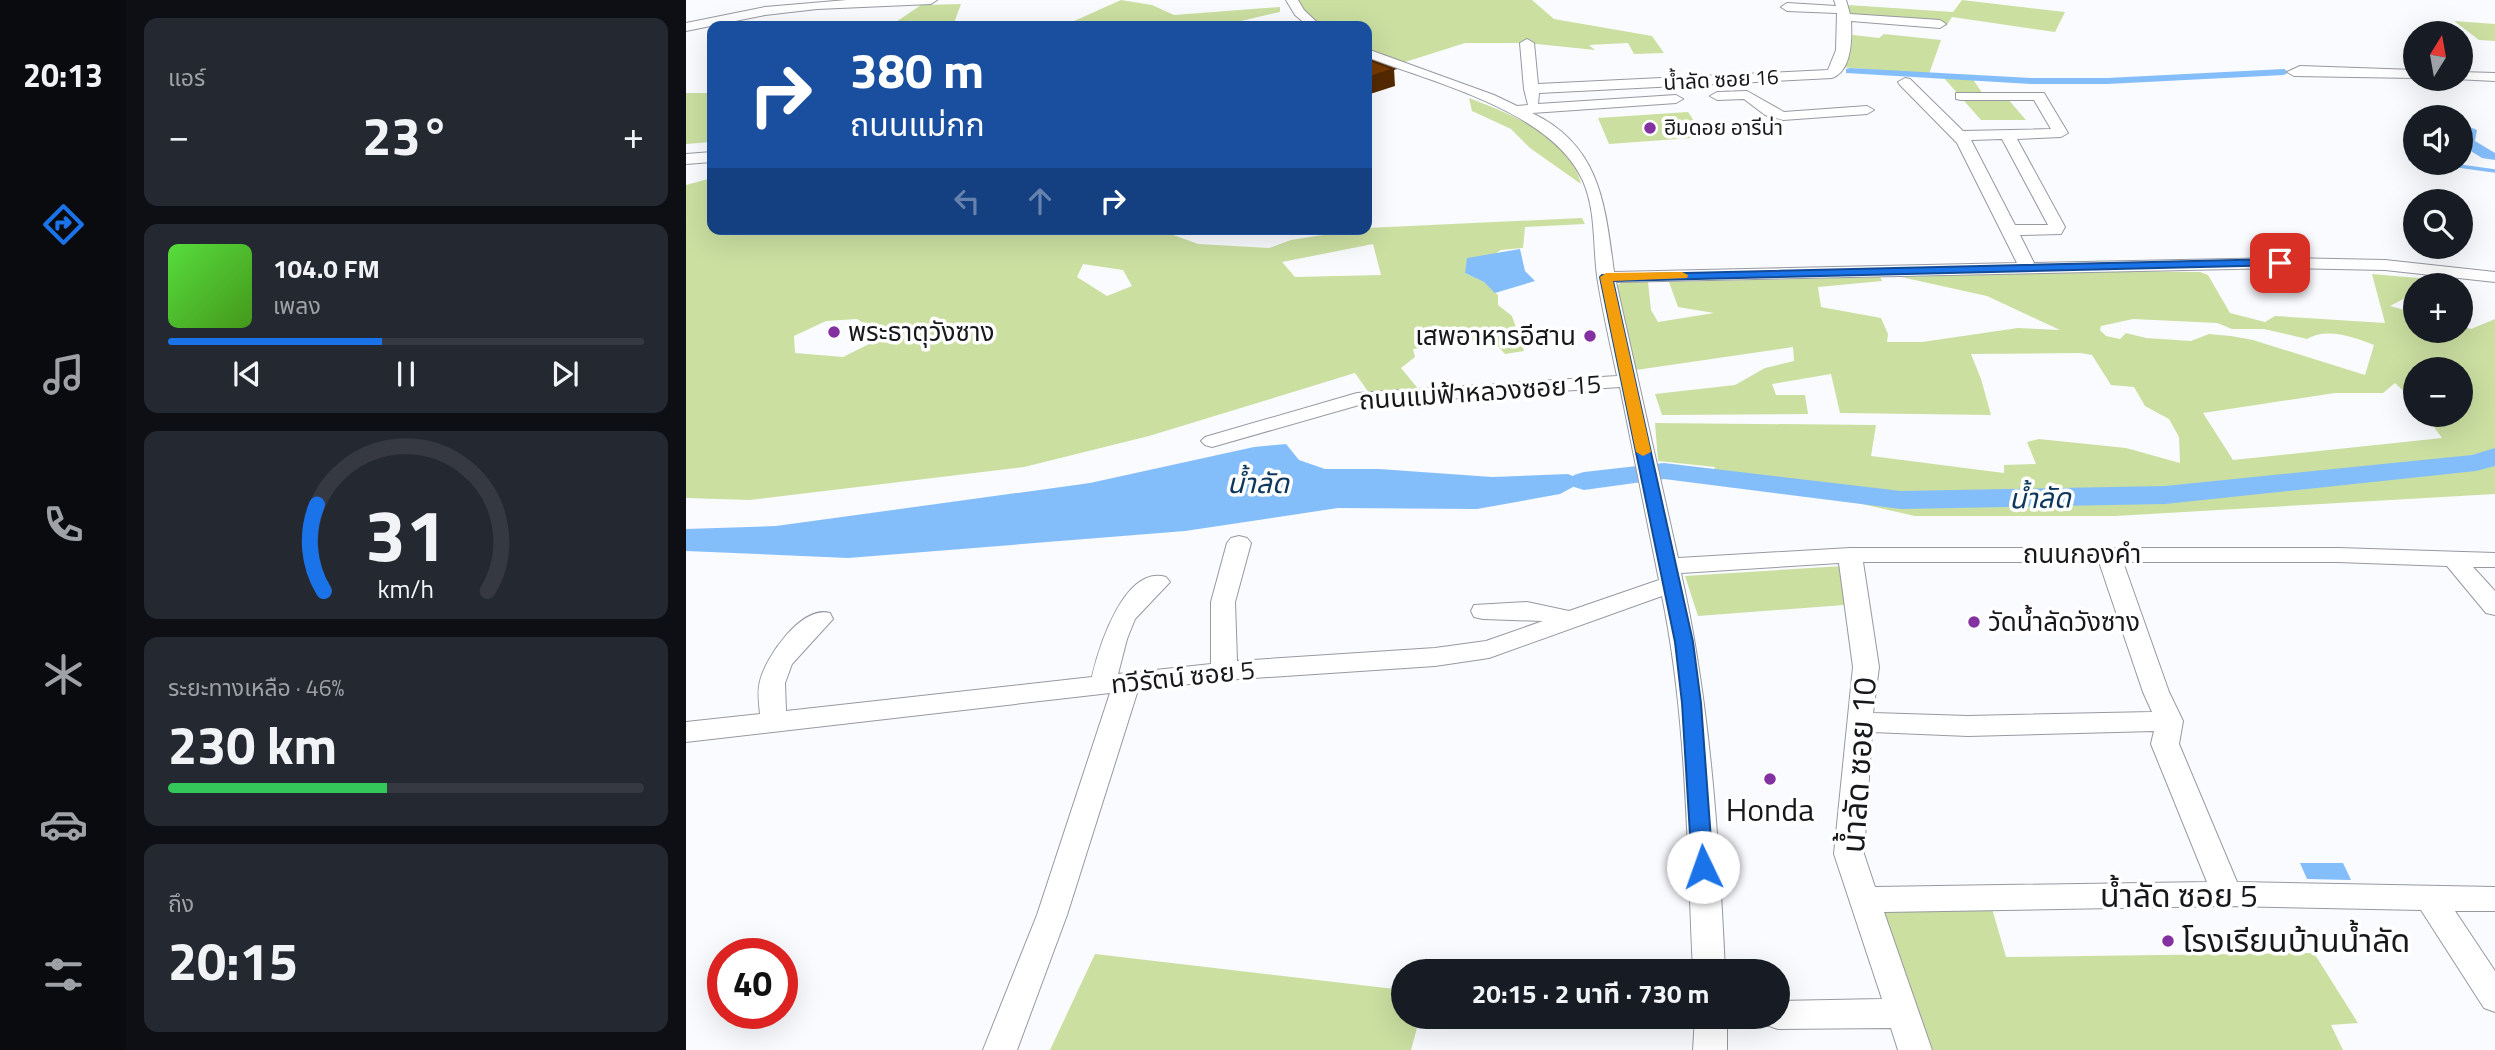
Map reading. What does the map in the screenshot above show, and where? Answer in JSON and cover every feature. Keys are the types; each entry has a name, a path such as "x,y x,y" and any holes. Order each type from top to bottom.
{"street":[{"path":"716,21 765,11 817,5 931,0"},
{"path":"1292,0 1299,12 1309,21"},
{"path":"1787,7 1940,24"},
{"path":"1843,13 1883,29"},
{"name":"น้ำลัด ซอย 16","path":"1531,89 1832,74 1839,67 1843,13"},
{"path":"686,27 707,23"},
{"path":"1526,109 1531,89 1527,43"},
{"path":"1372,55 1526,109 1567,145 1585,168 1597,202 1606,277 1684,642 1691,703 1708,959"},
{"path":"2294,72 2403,74"},
{"path":"2473,76 2495,77"},
{"path":"1905,82 1959,136 2028,268"},
{"path":"1526,109 1747,95 1770,113 1783,116 1867,110"},
{"path":"1959,136 2061,133 2039,96 1961,96"},
{"path":"2007,134 2057,227 2055,230 2009,230"},
{"path":"686,159 707,157"},
{"path":"1606,277 2316,263 2411,267 2495,277"},
{"name":"ถนนแม่ฟ้าหลวงซอย 15","path":"1212,440 1357,399 1535,385 1628,381"},
{"path":"1224,671 1223,602 1239,543"},
{"path":"2108,554 2156,692 2170,721 2165,744 2227,894"},
{"name":"ถนนกองคำ","path":"1670,575 1850,555 2108,554 2452,557 2495,560"},
{"name":"น้ำลัด ซอย 10","path":"1850,555 1866,667 1849,854 1915,1050"},
{"path":"2452,557 2495,607"},
{"name":"ทวีรัตน์ ซอย 5","path":"686,732 1224,671 1435,657 1489,649 1569,621 1670,575"},
{"path":"1000,1050 1052,915 1115,683 1121,618 1132,604 1158,582"},
{"path":"1483,611 1538,611 1556,614 1569,621"},
{"path":"774,722 772,685 776,672 806,629 821,619"},
{"path":"1859,722 1968,726 2170,721"},
{"name":"น้ำลัด ซอย 5","path":"1863,900 2227,894 2431,900 2495,899"},
{"path":"2431,900 2495,998"},
{"path":"1790,1015 1902,1013"},
{"path":"1710,1050 1711,1029"}],"green space":[{"path":"1121,0 1152,5 1174,15 1280,7 1280,12 1241,21 1074,21"},
{"path":"1295,0 1532,0 1554,19 1652,36 1664,53 1634,54 1628,43 1589,45 1595,50 1527,43 1465,43 1402,63 1372,50 1372,21 1317,21"},
{"path":"1962,0 2065,12 2055,32 1952,17 1946,26 1847,17 1848,5 1953,12"},
{"path":"961,4 955,21 897,21 921,5"},
{"path":"2473,22 2495,24 2495,41 2479,40 2473,35"},
{"path":"1845,34 1879,38 1884,34 1941,40 1929,74 1839,67"},
{"path":"1943,77 1972,78 1985,97 2007,98 2026,120 1981,120"},
{"path":"686,93 706,93 707,142 686,144"},
{"path":"1469,98 1541,132 1565,152 1574,164 1581,184 1530,148 1511,129 1472,111"},
{"name":"ฮิมดอย อารีน่า","path":"1688,112 1705,137 1609,144 1598,118"},
{"path":"707,179 707,235 1173,235 1198,244 1269,248 1291,240 1323,235 1372,235 1372,228 1582,218 1585,224 1525,227 1523,248 1501,250 1465,273 1484,282 1498,295 1498,305 1512,316 1524,351 1505,354 1491,338 1413,349 1415,357 1401,368 1420,391 1369,393 1355,373 1149,436 1024,467 750,500 686,498 686,185","holes":["1373,244 1381,275 1295,277 1282,262","1083,264 1123,270 1132,286 1107,296 1077,277","857,319 873,329 873,342 843,357 795,353 794,336 826,321"]},
{"path":"2110,271 2200,272 2208,275 2230,313 2265,322 2275,316 2385,323 2372,274 2403,277 2403,299 2390,306 2403,310 2403,343 2473,343 2473,328 2495,319 2495,494 2115,516 1915,516 1813,493 1710,482 1715,467 1658,461 1655,423 1876,425 1871,456 2004,473 2004,465 2036,464 2027,442 2039,439 2126,448 2180,463 2179,437 2169,419 2145,406 2134,387 2111,385 2092,355 2080,353 1971,354 1991,415 1840,413 1831,374 1772,384 1776,395 1805,395 1808,414 1662,415 1655,394 1735,385 1765,368 1794,361 1793,347 1636,370 1614,289 1622,281 1648,282 1651,310 1658,322 1714,313 1678,307 1669,282 1880,277 1882,281 1818,287 1821,307 1881,318 1888,334 1887,342 1922,342 2018,328 2060,330 1987,296 1901,277","holes":["2133,319 2217,323 2232,329 2264,329 2307,339 2323,334 2349,336 2374,345 2365,375 2253,340 2231,336 2209,334 2191,341 2146,338 2126,333 2120,339 2106,336 2100,330 2101,326","2403,357 2473,357 2473,427 2434,427 2442,438 2233,460 2203,413 2335,393 2383,393 2395,383 2403,391"]},
{"path":"1843,566 1857,604 1698,616 1685,576"},
{"path":"1989,898 2006,957 2314,953 2358,1023 2331,1025 2343,1050 1915,1050 1863,900"},
{"path":"1095,954 1391,989 1391,1029 1417,1029 1411,1050 1050,1050"}],"water":[{"path":"2473,128 2477,130 2475,141 2495,153 2495,160 2482,158 2473,152"},
{"path":"1520,249 1525,271 1535,281 1495,293 1484,282 1465,273 1467,258"},
{"name":"น้ำลัด","path":"1286,444 1299,460 1325,469 1379,469 1492,477 1568,474 1584,481 1560,494 1477,509 1338,508 1185,531 848,558 686,551 686,529 776,526 1090,483 1254,447"},
{"path":"2300,863 2343,863 2351,880 2307,879"}],"building":[{"path":"1372,61 1394,69 1372,76"}],"waterway":[{"path":"1850,71 2031,81 2107,81 2284,72"},
{"path":"2473,168 2495,171"},
{"name":"น้ำลัด","path":"1584,481 1664,471 1901,500 2165,495 2476,463 2495,456"}],"slow traffic":[{"path":"1643,452 1606,277 1682,275"}],"place":[{"name":"ฮิมดอย อารีน่า","path":"1650,128"},
{"name":"พระธาตุวังซาง","path":"834,332"},
{"name":"เสพอาหารอีสาน","path":"1590,336"},
{"name":"วัดน้ำลัดวังซาง","path":"1974,622"},
{"name":"Honda","path":"1770,779"},
{"name":"โรงเรียนบ้านน้ำลัด","path":"2168,941"}],"route":[{"path":"1703,867 1684,642 1606,277 2280,263"}]}
